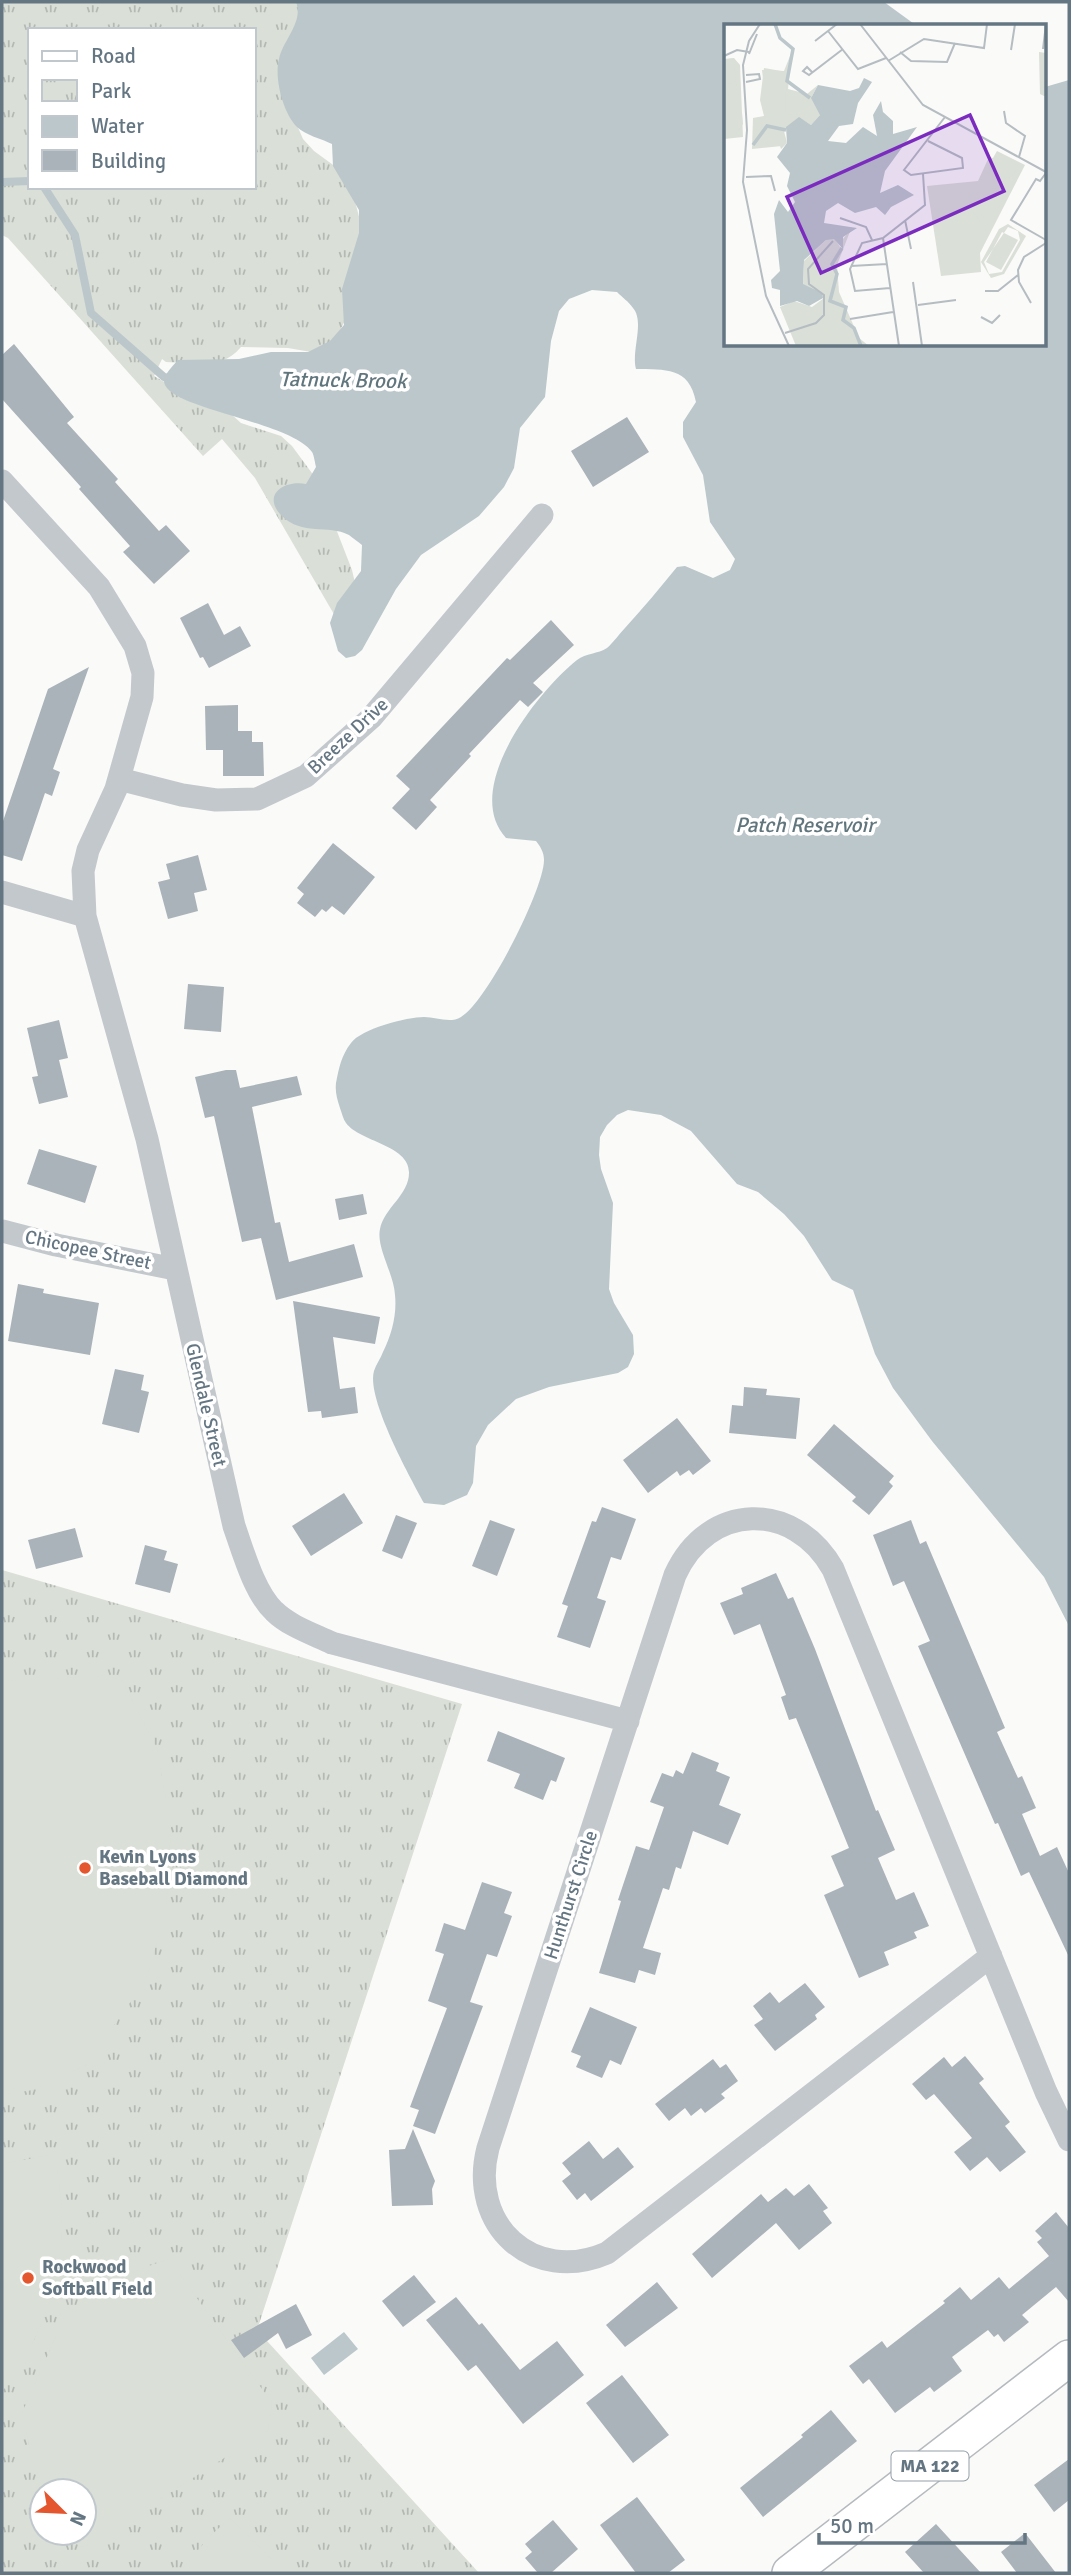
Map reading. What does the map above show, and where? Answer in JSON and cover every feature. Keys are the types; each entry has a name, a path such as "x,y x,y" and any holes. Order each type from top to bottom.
{"main road":[{"name":"MA 122","path":"790,2573 1069,2358"}],"street":[{"name":"Glendale Street","path":"2,481 99,587 135,646 142,673 142,697 119,779 88,850 83,871 85,916 147,1139 234,1526 257,1585 273,1611 332,1643 628,1721"},
{"name":"Breeze Drive","path":"119,779 182,795 216,800 257,799 306,776 372,719 542,515"},
{"path":"2,892 85,916"},
{"name":"Chicopee Street","path":"2,1231 175,1269"},
{"name":"Hunthurst Circle","path":"991,1956 607,2253 582,2262 555,2262 517,2246 498,2227 492,2215 484,2189 485,2162 675,1575 698,1541 723,1525 751,1519 780,1522 806,1535 817,1544 833,1569 991,1956 1046,2092 1069,2140"}],"green space":[{"path":"2,2 302,2 296,123 303,139 314,151 340,170 351,186 363,232 348,314 336,339 317,353 288,348 241,347 233,355 216,363 166,362 162,359 154,376 231,414 241,423 281,436 292,446 317,480 352,570 355,583 335,616 255,478 222,439 203,456 8,238 2,235"},
{"path":"2,1570 462,1704 257,2330 479,2573 2,2573"},
{"name":"Kevin Lyons Baseball Diamond","path":"119,1675 157,1749 171,1826 166,1911 146,1980 86,2065 33,2090 2,2095 2,1681"},
{"name":"Rockwood Softball Field","path":"55,2154 62,2228 55,2279 40,2327 17,2372 2,2392 2,2164"},
{"path":"169,2259 272,2403 268,2430 98,2538 98,2477 40,2477 34,2467 22,2413 64,2318 102,2282"},
{"path":"230,2518 286,2573 179,2573 209,2537"}],"water":[{"name":"Patch Reservoir","path":"296,2 884,2 914,24 724,24 724,346 1046,346 1046,87 1069,80 1069,1626 1044,1577 932,1441 893,1388 875,1354 853,1290 832,1280 804,1236 784,1214 758,1192 737,1184 691,1131 661,1115 628,1110 617,1115 600,1137 601,1169 613,1203 609,1289 633,1335 634,1354 628,1367 618,1373 549,1387 516,1399 488,1425 476,1446 473,1483 467,1495 444,1505 424,1503 400,1457 376,1399 373,1383 374,1371 389,1338 395,1309 394,1287 379,1236 380,1229 386,1214 405,1188 409,1173 402,1156 362,1135 345,1121 336,1089 343,1057 356,1038 374,1029 416,1018 457,1019 472,1007 499,968 525,918 535,895 544,860 543,852 536,841 506,838 494,818 492,794 498,769 525,717 543,694 577,660 609,646 677,567 685,566 713,578 730,570 735,559 710,522 703,475 683,437 683,422 696,402 693,390 682,376 674,372 636,369 636,314 617,292 592,290 569,299 559,311 551,341 545,397 520,428 514,468 504,487 479,516 421,555 396,589 362,650 355,656 346,658 338,651 330,623 337,603 361,571 362,545 341,532 298,526 282,516 274,502 278,491 283,487 306,484 316,467 312,452 299,441 280,432 186,400 171,391 164,382 167,373 178,360 239,359 271,352 308,352 330,341 344,325 342,289 359,233 359,210 333,166 332,144 300,130 292,121 281,95 279,59 295,24 298,9"},
{"path":"344,2332 358,2349 324,2375 311,2358"}],"building":[{"path":"14,344 74,417 67,423 118,479 115,482 159,531 166,525 190,551 154,584 123,552 130,546 2,399 2,355"},
{"path":"627,417 649,452 593,487 571,451"},
{"path":"208,603 224,635 240,626 251,646 209,668 203,657 200,658 180,618"},
{"path":"551,620 574,645 533,683 543,692 528,707 520,700 469,754 471,756 430,800 437,807 416,830 392,808 410,789 396,776 507,658 510,660"},
{"path":"89,667 53,769 60,772 52,796 45,793 22,861 2,855 2,824 48,689"},
{"path":"238,705 238,731 252,731 252,742 263,742 264,776 223,776 223,750 206,750 205,706"},
{"path":"333,843 375,877 344,915 332,906 326,912 322,909 315,917 297,903 304,894 297,888"},
{"path":"198,855 207,890 194,893 198,911 168,919 158,882 170,879 166,864"},
{"path":"188,984 224,987 221,1032 184,1029"},
{"path":"59,1020 68,1058 59,1060 68,1097 39,1104 32,1077 38,1076 27,1028"},
{"path":"236,1070 240,1088 297,1076 302,1095 252,1107 275,1223 280,1222 289,1262 354,1244 363,1277 276,1300 261,1238 242,1242 214,1116 205,1118 195,1077"},
{"path":"39,1149 97,1166 85,1203 27,1184"},
{"path":"363,1194 367,1214 339,1220 335,1199"},
{"path":"18,1284 44,1289 43,1293 99,1303 90,1355 8,1341"},
{"path":"293,1301 380,1317 375,1344 333,1337 340,1389 355,1387 358,1413 322,1418 321,1411 308,1412"},
{"path":"115,1369 144,1375 141,1390 149,1392 139,1433 102,1424"},
{"path":"744,1387 767,1389 766,1395 800,1398 796,1439 729,1433 732,1405 743,1406"},
{"path":"677,1418 711,1461 693,1475 689,1470 680,1476 677,1471 648,1493 623,1460"},
{"path":"834,1424 894,1476 889,1482 893,1486 869,1515 852,1501 856,1497 807,1455"},
{"path":"344,1493 363,1523 311,1556 292,1526"},
{"path":"602,1507 636,1519 621,1560 611,1557 597,1598 606,1601 590,1648 557,1637 568,1606 562,1604 592,1521 596,1522"},
{"path":"396,1515 417,1523 402,1559 382,1551"},
{"path":"490,1520 515,1529 497,1576 472,1566"},
{"path":"911,1520 920,1544 926,1541 1005,1728 997,1732 1018,1778 1022,1776 1036,1808 1022,1814 1040,1856 1057,1847 1069,1873 1069,1957 1029,1872 1021,1876 998,1823 995,1824 918,1646 930,1641 904,1581 893,1586 873,1535"},
{"path":"75,1528 83,1557 36,1569 28,1540"},
{"path":"145,1545 167,1551 164,1560 178,1564 170,1593 135,1584"},
{"path":"776,1573 788,1599 793,1597 876,1811 878,1810 895,1850 878,1858 896,1900 914,1892 929,1926 914,1932 917,1938 884,1952 889,1965 859,1978 824,1895 844,1886 831,1856 849,1848 796,1718 789,1720 781,1697 786,1695 760,1624 734,1635 720,1603 743,1594 741,1588"},
{"path":"498,1731 565,1758 556,1782 551,1780 543,1800 514,1788 520,1774 487,1761"},
{"path":"692,1752 719,1763 716,1771 730,1777 719,1805 741,1814 728,1845 693,1831 681,1869 676,1867 669,1890 663,1888 643,1948 661,1953 655,1975 639,1970 635,1983 599,1973 621,1901 618,1900 636,1846 649,1850 664,1807 650,1802 662,1773 673,1777 676,1770 683,1774"},
{"path":"482,1882 512,1892 504,1913 512,1916 497,1957 487,1954 470,2002 483,2006 435,2134 413,2126 419,2110 410,2107 447,2008 428,2001 444,1954 435,1951 444,1923 465,1930"},
{"path":"805,1983 825,2007 815,2015 817,2019 775,2051 754,2025 763,2019 753,2006 770,1992 779,2003"},
{"path":"590,2007 637,2027 621,2065 610,2060 602,2078 576,2067 581,2056 571,2052"},
{"path":"965,2056 984,2079 979,2083 1010,2122 1005,2126 1026,2152 1000,2172 987,2157 970,2171 954,2152 972,2138 934,2094 926,2100 912,2084 944,2057 952,2067"},
{"path":"713,2059 720,2068 726,2064 738,2081 721,2094 725,2098 705,2113 701,2108 691,2116 685,2108 669,2121 655,2104"},
{"path":"413,2129 435,2181 432,2189 433,2205 392,2206 389,2150 405,2149"},
{"path":"589,2141 603,2159 618,2147 634,2167 591,2201 585,2193 577,2200 562,2181 571,2174 562,2163"},
{"path":"809,2184 828,2208 823,2211 832,2223 799,2250 776,2223 712,2278 692,2254 761,2194 768,2202 786,2188 794,2196"},
{"path":"1056,2212 1069,2228 1069,2302 1056,2287 1022,2315 1029,2322 1004,2342 998,2334 994,2337 988,2330 952,2357 962,2371 934,2392 930,2387 895,2413 869,2379 863,2384 849,2366 882,2341 887,2348 945,2303 943,2301 960,2287 971,2300 999,2277 1009,2289 1049,2256 1037,2242 1042,2238 1035,2231"},
{"path":"414,2275 436,2302 403,2327 382,2301"},
{"path":"657,2282 678,2308 625,2347 606,2325"},
{"path":"456,2297 479,2325 482,2323 520,2370 557,2341 584,2375 523,2424 476,2365 468,2371 426,2320"},
{"path":"296,2304 312,2335 286,2349 278,2333 244,2358 231,2340"},
{"path":"622,2375 669,2435 633,2463 586,2403"},
{"path":"831,2410 857,2441 763,2517 740,2488 803,2437 801,2435"},
{"path":"1069,2459 1069,2500 1054,2512 1034,2485"},
{"path":"637,2497 685,2560 668,2573 636,2573 600,2525"},
{"path":"553,2520 578,2549 551,2573 538,2573 525,2558 532,2552 525,2544"},
{"path":"936,2524 981,2573 924,2573 905,2552"},
{"path":"1025,2533 1056,2573 1017,2573 1001,2552"}],"waterway":[{"name":"Tatnuck Brook","path":"2,182 28,181"},
{"name":"Tatnuck Brook","path":"45,189 75,235 91,313 164,377 172,379"}],"place":[{"name":"Kevin Lyons Baseball Diamond","path":"85,1868"},
{"name":"Rockwood Softball Field","path":"28,2278"}]}
